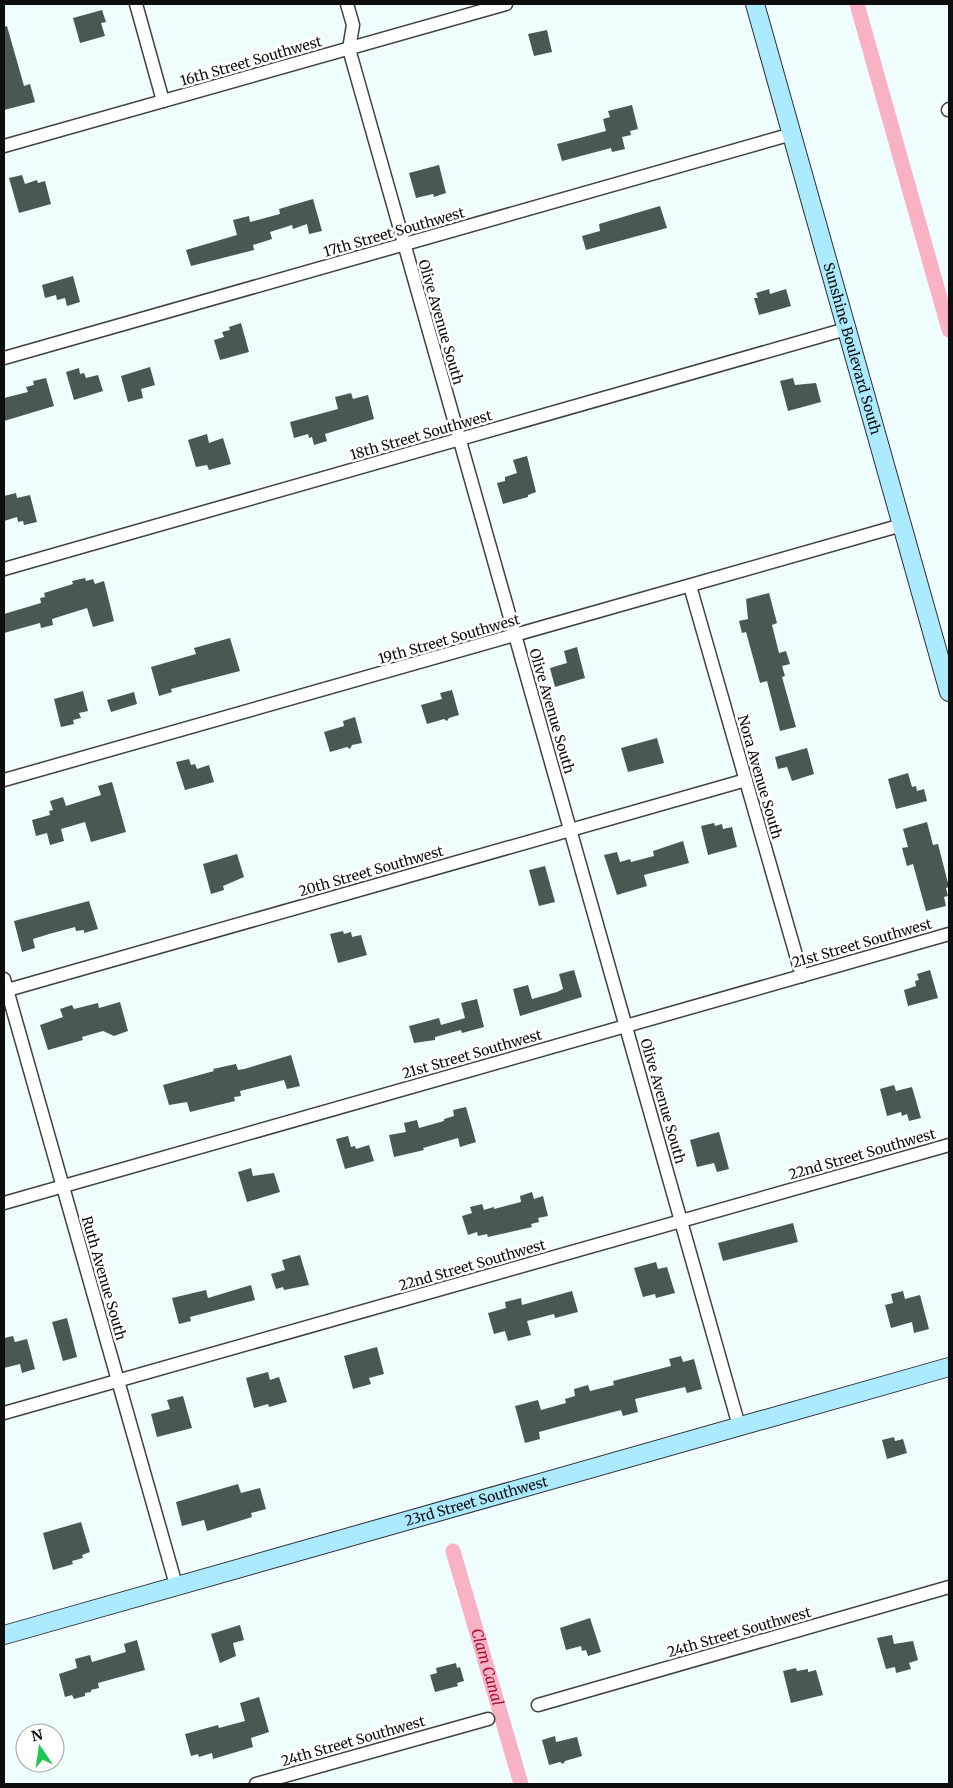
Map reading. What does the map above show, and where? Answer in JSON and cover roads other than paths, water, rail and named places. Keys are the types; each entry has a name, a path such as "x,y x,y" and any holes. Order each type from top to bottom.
{"street":[{"path":"136,4 163,101"},
{"name":"Olive Avenue South","path":"347,4 353,25 349,49 403,245 739,1426"},
{"name":"16th Street Southwest","path":"4,146 506,4"},
{"name":"Sunshine Boulevard South","path":"754,4 949,692"},
{"name":"17th Street Southwest","path":"4,358 792,134"},
{"name":"18th Street Southwest","path":"4,569 846,329"},
{"name":"19th Street Southwest","path":"4,780 902,525"},
{"name":"Nora Avenue South","path":"690,586 802,976"},
{"name":"20th Street Southwest","path":"5,987 746,780"},
{"name":"21st Street Southwest","path":"4,1203 949,934"},
{"name":"Ruth Avenue South","path":"5,987 176,1585"},
{"name":"22nd Street Southwest","path":"4,1413 949,1145"},
{"name":"23rd Street Southwest","path":"4,1635 949,1367"},
{"name":"24th Street Southwest","path":"538,1705 949,1587"},
{"name":"24th Street Southwest","path":"256,1784 488,1719"}],"waterway":[{"path":"857,4 949,330"},
{"name":"Clam Canal","path":"453,1551 521,1784"}]}
